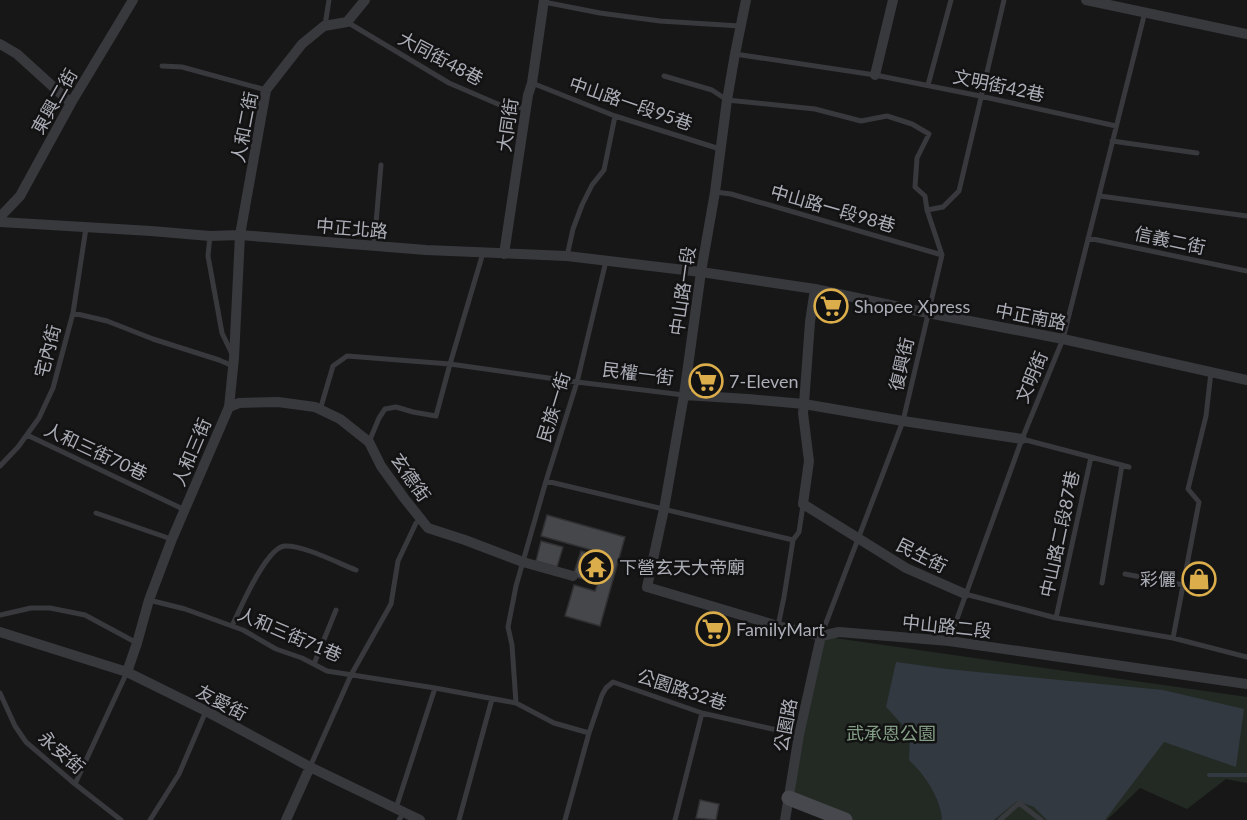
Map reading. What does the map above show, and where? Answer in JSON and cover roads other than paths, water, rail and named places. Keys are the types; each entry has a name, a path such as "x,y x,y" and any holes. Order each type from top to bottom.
{"street":[{"name":"東興二街","path":"0,217 20,196 71,103 133,0"},
{"path":"324,26 347,22 366,0"},
{"name":"中山路一段","path":"647,587 664,509 684,395 727,100 746,0"},
{"path":"875,75 893,0"},
{"path":"1086,0 1247,34"},
{"name":"大同街","path":"504,254 544,1"},
{"name":"人和二街","path":"240,235 266,90 302,44 324,26"},
{"path":"0,44 17,54 71,103"},
{"name":"中正北路","path":"0,222 210,236 240,235 483,254 567,256 701,272"},
{"name":"人和三街","path":"127,672 149,600 172,539 229,407 240,235"},
{"name":"中正南路","path":"701,272 815,289 1063,339 1247,380"},
{"path":"803,504 809,461 803,413 815,289"},
{"name":"民權一街","path":"684,395 804,404 903,422 1022,439"},
{"name":"玄德街","path":"229,407 239,403 278,402 315,407 340,419 369,442 381,466 428,528 523,562 573,576"},
{"name":"民生街","path":"803,504 906,567 965,594"},
{"name":"中山路二段","path":"647,587 778,626 821,636 839,633 949,641 1247,684"},
{"name":"友愛街","path":"0,632 127,672 206,711 310,768 400,813 420,820"},
{"name":"公園路","path":"785,820 799,735 821,636"},
{"path":"286,820 310,768"},
{"path":"789,798 845,820"}],"lane":[{"path":"324,26 329,0"},
{"path":"928,85 951,0"},
{"path":"927,210 943,207 958,191 1004,0"},
{"path":"544,1 600,13 660,21 740,26"},
{"name":"文明街","path":"949,641 1022,439 1063,339 1145,12"},
{"name":"大同街48巷","path":"347,22 449,83 500,105 526,108"},
{"name":"文明街42巷","path":"735,54 928,85 1116,126"},
{"path":"162,66 182,67 266,90"},
{"path":"664,76 712,90 727,100 815,109 861,121 887,116 912,124 929,134 917,158 915,187 925,196 927,210 942,255"},
{"name":"中山路一段95巷","path":"532,83 615,116 721,150"},
{"path":"567,256 573,229 582,205 592,185 604,170 615,116"},
{"path":"1112,141 1197,153"},
{"path":"374,246 381,165"},
{"name":"中山路一段98巷","path":"715,192 731,194 942,255"},
{"path":"1100,196 1247,216"},
{"name":"宅內街","path":"0,466 18,447 39,418 53,388 73,314 86,228"},
{"path":"73,314 107,321 153,339 219,360 233,362 222,333 208,256 210,236"},
{"name":"信義二街","path":"1088,238 1247,271"},
{"path":"369,442 385,408 396,407 436,416 483,254"},
{"name":"復興街","path":"821,636 903,422 942,255"},
{"name":"民族一街","path":"516,703 513,645 508,627 516,586 577,382 606,260"},
{"name":"民權一街","path":"320,410 333,366 347,356 450,364 684,395"},
{"path":"1173,638 1199,502 1188,489 1206,416 1211,372"},
{"name":"人和三街70巷","path":"27,435 185,510"},
{"path":"1022,439 1125,466 1102,583"},
{"name":"中山路二段87巷","path":"1056,618 1091,457"},
{"path":"546,481 793,540"},
{"path":"778,626 793,540 799,532 803,504"},
{"path":"96,513 172,539"},
{"path":"310,768 351,675 391,604 398,561 417,523 422,519"},
{"path":"232,626 263,564 273,551 283,545 302,549 356,570"},
{"path":"1125,574 1183,585"},
{"name":"民生街","path":"965,594 1056,618 1173,638 1247,657"},
{"name":"人和三街71巷","path":"149,600 185,609 243,630 276,649 302,658 327,671 516,703 554,723 589,733"},
{"path":"0,615 31,608 50,608 85,615 137,644"},
{"path":"314,664 336,610"},
{"path":"75,784 127,672"},
{"name":"公園路32巷","path":"589,733 602,695 606,687 613,682 702,713 799,735"},
{"path":"400,813 435,688"},
{"name":"永安街","path":"0,693 15,726 26,742 121,820"},
{"path":"459,820 492,699"},
{"path":"150,820 179,774 206,711"},
{"path":"675,820 702,713"},
{"path":"565,820 589,733"},
{"path":"1000,820 1019,804 1041,820"}],"waterway":[{"path":"1209,775 1247,775"}],"place":[{"name":"Shopee Xpress","path":"831,306"},
{"name":"7-Eleven","path":"706,381"},
{"name":"下營玄天大帝廟","path":"596,567"},
{"name":"彩儷","path":"1199,579"},
{"name":"FamilyMart","path":"713,629"}],"park label":[{"name":"武承恩公園","path":"891,733"}]}
